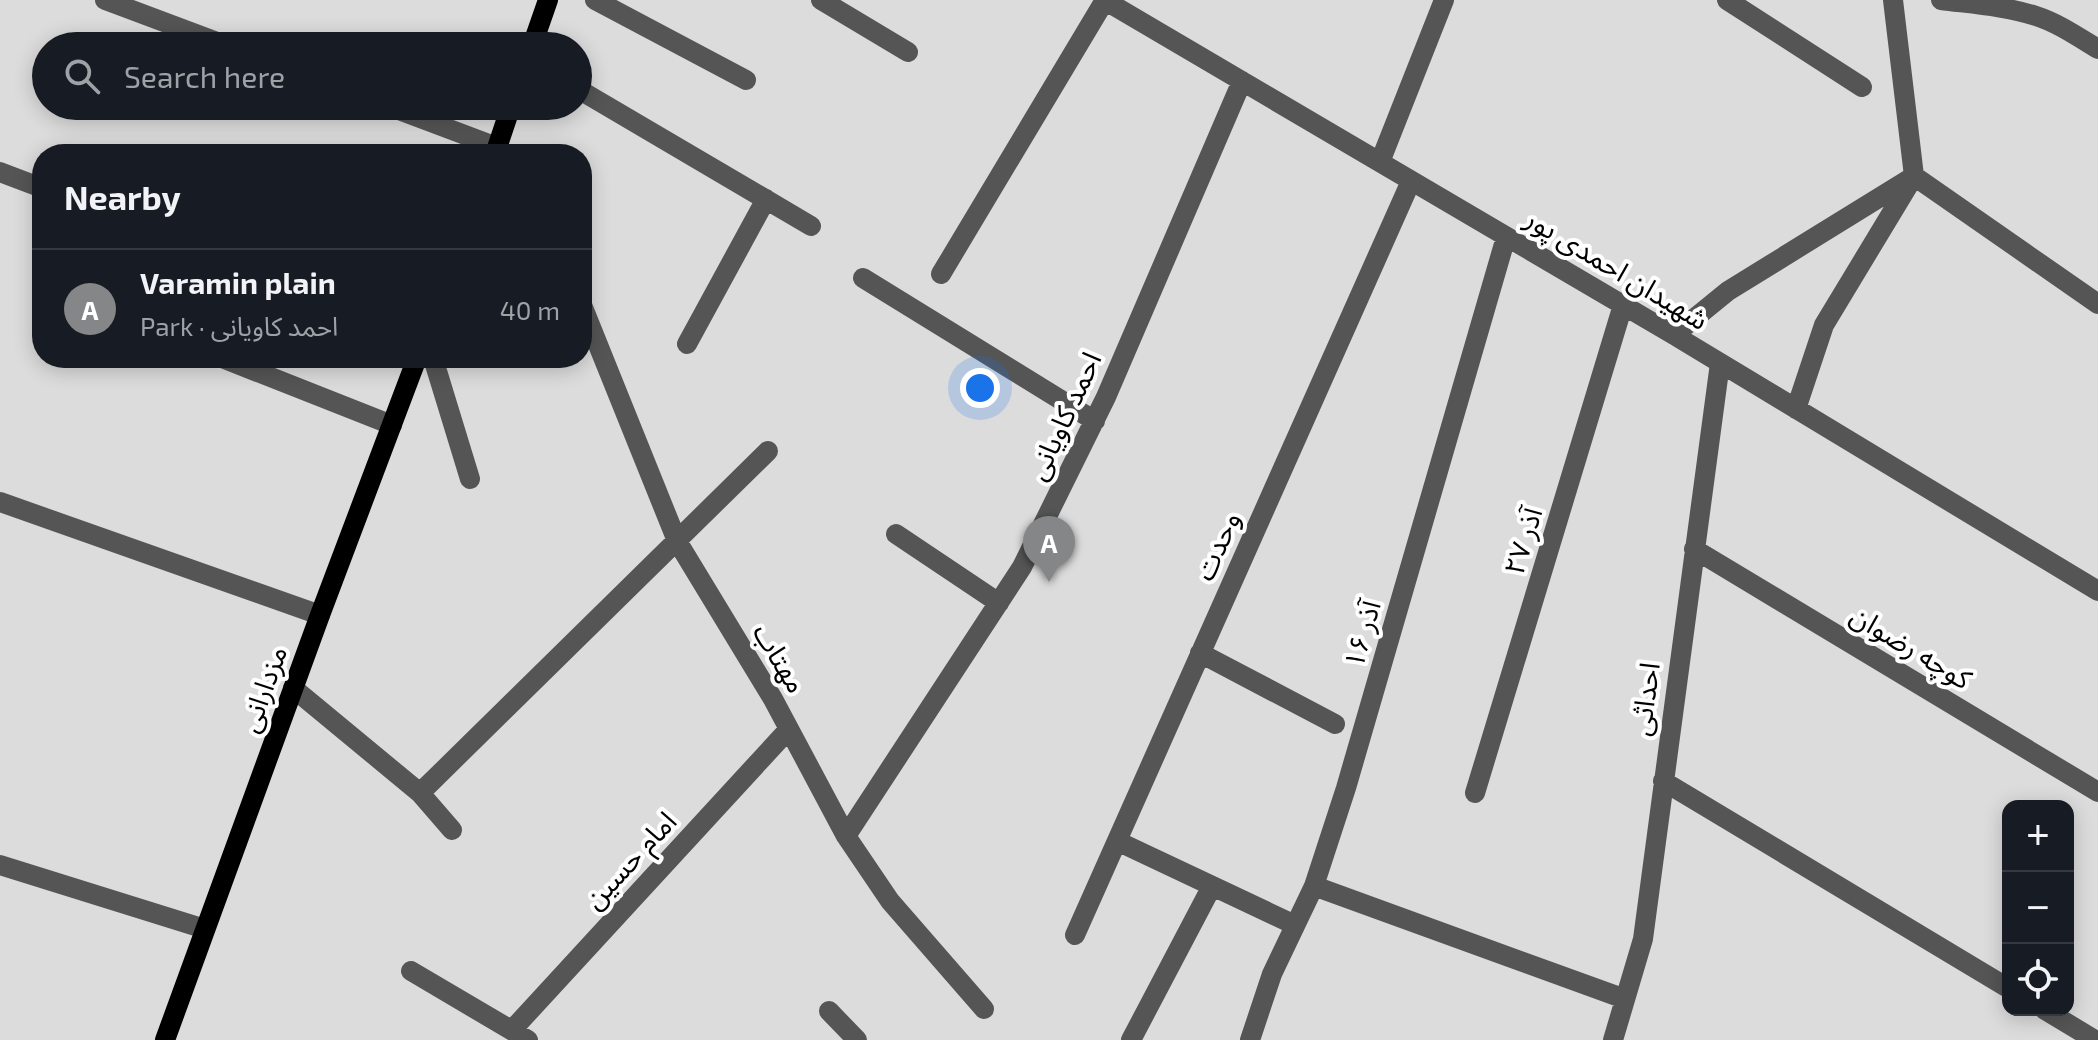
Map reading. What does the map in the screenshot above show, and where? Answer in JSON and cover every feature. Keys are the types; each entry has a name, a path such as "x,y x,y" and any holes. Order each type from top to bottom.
{"main road":[{"path":"537,32 548,0"},
{"path":"500,144 507,120"},
{"name":"مزدارانی","path":"165,1040 413,368"}],"street":[{"path":"105,0 191,32"},
{"path":"595,0 746,80"},
{"path":"821,0 908,52"},
{"path":"941,274 1105,0"},
{"name":"شهیدان احمدی پور","path":"1105,0 1674,335 2098,591"},
{"path":"1380,162 1444,0"},
{"path":"1727,0 1862,87"},
{"path":"1796,409 1824,325 1914,176 1893,0"},
{"path":"1941,0 2013,9 2039,17 2098,49"},
{"name":"احمد کاویانی","path":"846,836 1022,567 1095,421 1242,81"},
{"path":"592,97 811,226"},
{"path":"421,120 479,144"},
{"path":"0,172 32,184"},
{"path":"1914,176 2098,304"},
{"path":"1674,335 1728,291 1914,176"},
{"name":"وحدت","path":"1075,935 1411,181"},
{"path":"687,344 766,199"},
{"name":"۱۶ آذر","path":"1250,1040 1272,974 1314,886 1346,788 1506,237"},
{"path":"863,278 1095,421"},
{"name":"۲۷ آذر","path":"1475,793 1623,305"},
{"name":"مهتاب","path":"592,330 677,541 789,729 846,836 890,901 984,1009"},
{"name":"احداثی","path":"1616,1039 1643,939 1720,363"},
{"path":"247,368 392,425"},
{"path":"436,368 470,479"},
{"path":"420,793 768,451"},
{"path":"0,502 320,615"},
{"path":"896,534 999,603"},
{"name":"کوچه رضوان","path":"1694,549 2098,792"},
{"path":"1200,653 1335,724"},
{"path":"293,688 420,793 452,830"},
{"name":"امام حسین","path":"520,1035 789,729"},
{"path":"1663,781 2002,984"},
{"path":"1117,841 1295,925"},
{"path":"0,865 205,929"},
{"path":"1131,1040 1212,886"},
{"path":"1314,886 1625,999"},
{"path":"411,971 520,1035"},
{"path":"829,1011 857,1040"},
{"path":"2055,1016 2095,1040"}],"shaded area":[{"path":"0,0 2098,0 2098,1040 0,1040"}],"place":[{"name":"Varamin plain","path":"1049,582"}]}
